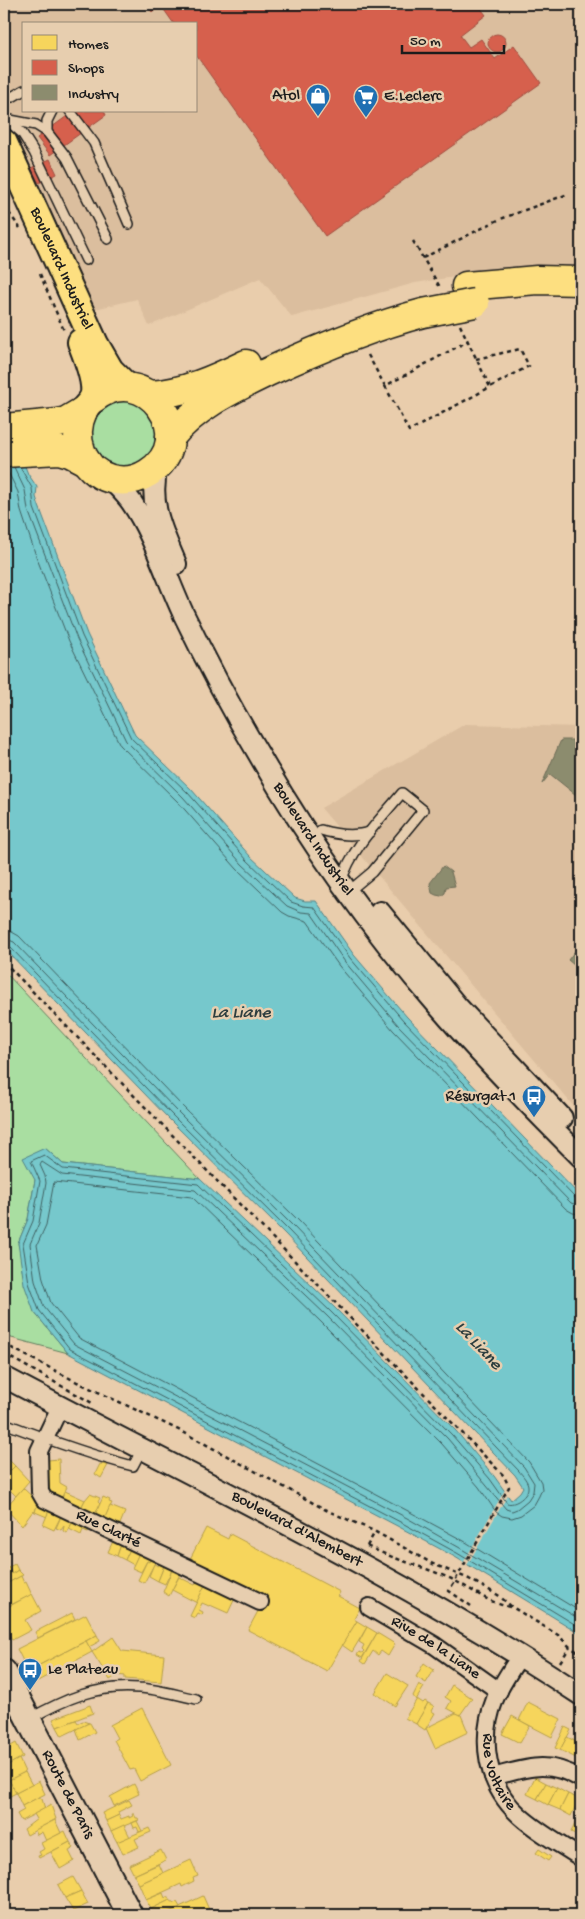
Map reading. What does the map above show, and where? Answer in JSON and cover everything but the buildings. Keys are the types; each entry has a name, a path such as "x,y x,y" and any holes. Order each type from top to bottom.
{"highway":[{"path":"4,452 48,438 66,421 110,389 138,391 180,390 211,380 331,324 379,307 419,304 537,280 581,281"},
{"path":"470,295 581,299"},
{"path":"170,438 192,416 241,385 419,304"},
{"path":"88,405 78,424 77,439 81,452 87,462 98,473 110,478 123,480 139,477 151,471 158,464 165,455 170,438 166,414 158,402 138,391"},
{"path":"4,428 48,438 87,462"}],"main road":[{"name":"Boulevard Industriel","path":"5,127 75,302 103,359 114,374 138,391"},
{"name":"Boulevard Industriel","path":"4,170 45,274 88,359 92,378 88,405"},
{"name":"Route de Paris","path":"4,1672 130,1915"}],"street":[{"name":"Boulevard Industriel","path":"158,464 153,487 154,502 178,569 207,632 247,706 290,782 321,830 348,881 388,945 440,1008 493,1067 581,1157"},
{"name":"Boulevard Industriel","path":"110,478 129,498 141,517 193,633 258,755 297,818 348,881 463,1013 581,1138"},
{"name":"Boulevard d'Alembert","path":"4,1377 60,1407 137,1458 377,1572 520,1656 581,1695"},
{"name":"Rue Clarté","path":"60,1407 44,1438 38,1457 40,1492 44,1499 260,1602"},
{"name":"Rive de la Liane","path":"370,1607 434,1646 499,1691"},
{"name":"Rue Voltaire","path":"520,1656 499,1691 491,1711 486,1736 487,1755 493,1777 506,1800 518,1814 581,1858"},
{"path":"493,1777 539,1766 569,1773 581,1779"}],"lane":[{"path":"4,98 12,97 22,91"},
{"path":"47,132 47,120 51,112"},
{"path":"71,112 96,148 129,224"},
{"path":"5,127 36,125 47,132 67,158 108,239"},
{"path":"5,127 22,133 34,152 86,260"},
{"path":"402,794 423,810 378,865 348,881 370,832 402,794"},
{"path":"321,830 349,836 370,832"},
{"path":"4,1424 109,1460 137,1458"},
{"path":"28,1719 71,1698 112,1687 139,1688 196,1699"}],"path":[{"path":"423,258 498,220 568,194"},
{"path":"4,206 23,233"},
{"path":"45,274 66,337"},
{"path":"385,386 468,341"},
{"path":"368,355 409,431 529,366 520,349 476,358"},
{"path":"4,962 506,1479 509,1487 449,1591 479,1610"},
{"path":"4,1344 77,1382 183,1432 328,1511 376,1532 433,1564 459,1574 498,1595 512,1608 558,1635 570,1647 581,1654"},
{"path":"364,1551 376,1532"},
{"path":"446,1577 496,1604 512,1608"},
{"path":"554,1658 560,1662 570,1647"}],"shaded area":[{"path":"4,4 581,4 581,272 493,271 415,283 292,317 260,278 149,326 137,299 91,310 49,211 4,117"},
{"path":"465,724 581,727 581,865 576,873 581,877 581,1115 321,808"}],"green space":[{"path":"112,399 140,402 158,428 155,449 141,465 112,468 92,453 89,422"},
{"path":"4,971 200,1179 63,1164 45,1148 35,1180 28,1219 18,1243 34,1312 68,1353 4,1336"}],"water":[{"name":"La Liane","path":"4,412 28,474 37,487 36,497 39,506 87,634 135,735 191,789 250,856 295,898 305,901 316,901 354,955 407,1017 581,1197 581,1634 455,1557 68,1353 34,1312 24,1284 18,1243 28,1219 35,1180 23,1158 45,1148 63,1164 200,1179 335,1308 456,1431 494,1476 511,1500 523,1487 515,1475 285,1234 169,1119 4,948"}],"pier":[{"path":"506,1488 509,1493 466,1567 462,1565"}],"place":[{"name":"Atol","path":"318,117"},
{"name":"E.Leclerc","path":"366,118"},
{"name":"Résurgat 1","path":"534,1118"},
{"name":"Le Plateau","path":"30,1691"}]}
